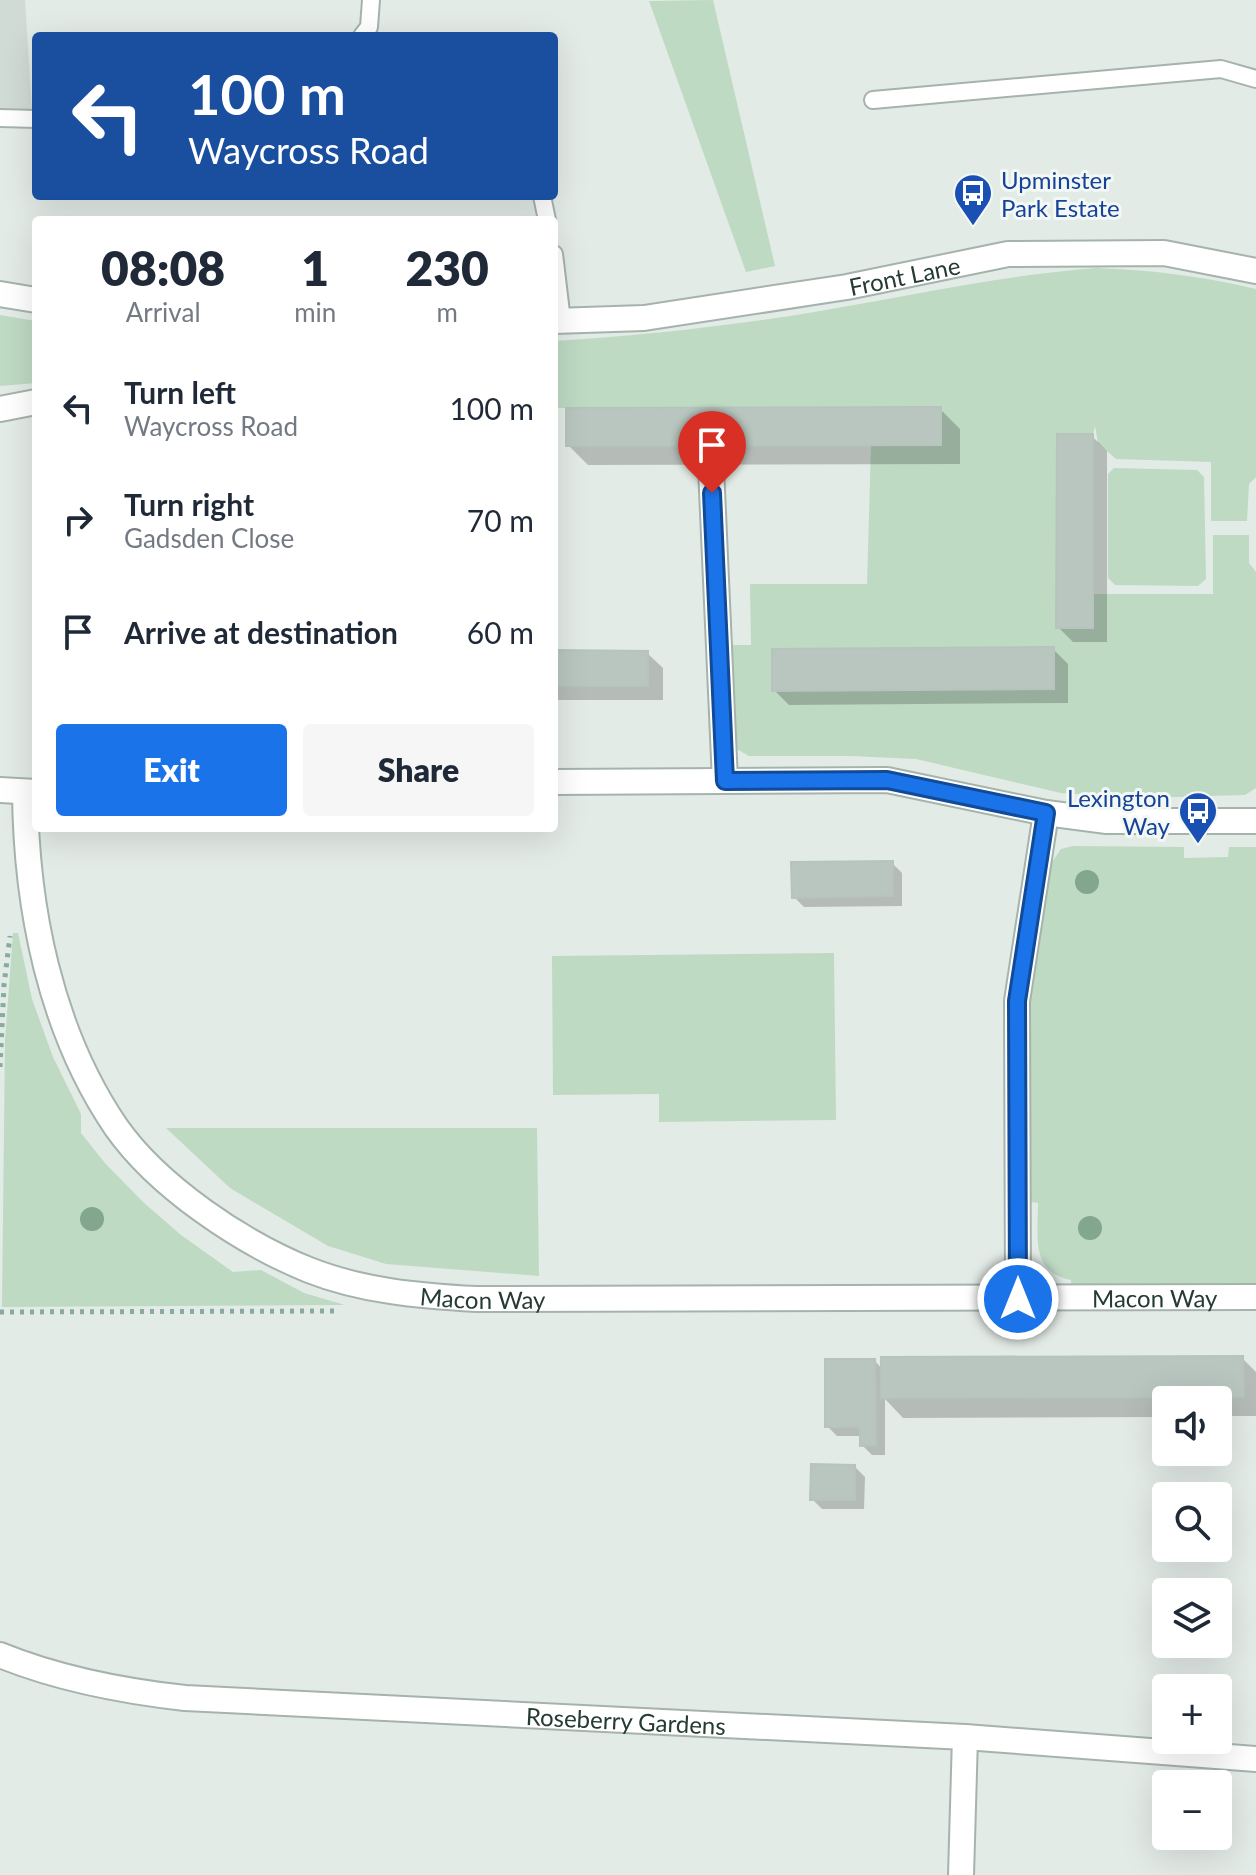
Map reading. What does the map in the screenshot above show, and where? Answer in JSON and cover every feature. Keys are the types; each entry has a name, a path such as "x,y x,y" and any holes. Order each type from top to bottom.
{"street":[{"name":"Front Lane","path":"558,321 644,318 847,287 1008,254 1164,253 1256,271"},
{"path":"0,294 32,299"},
{"path":"0,409 32,403"},
{"path":"711,468 725,781"},
{"path":"558,782 887,780 1046,813 1107,821 1256,821"},
{"path":"0,790 30,792"},
{"name":"Macon Way","path":"30,792 25,830 39,933 55,999 80,1063 117,1128 157,1173 243,1236 309,1270 371,1288 419,1296 476,1299 1256,1297"},
{"path":"1018,1299 1017,1001 1046,813"},
{"name":"Roseberry Gardens","path":"0,1655 33,1668 129,1692 185,1698 965,1737 1256,1759"},
{"path":"961,1875 965,1737"}],"lane":[{"path":"365,32 369,27 371,0"},
{"path":"873,100 1221,69 1256,79"},
{"path":"0,118 32,119"}],"path":[{"path":"0,1067 4,985 11,930"},
{"path":"0,1312 348,1310 371,1288"}],"shaded area":[{"path":"0,0 25,0 32,111 0,121"}],"green space":[{"path":"713,0 775,266 746,272 649,1"},
{"path":"1096,268 1137,270 1256,289 1256,477 1249,484 1247,521 1211,521 1211,462 1116,459 1098,443 1095,426 1093,434 1057,434 1056,627 1092,628 1093,594 1213,594 1213,535 1249,535 1249,563 1256,572 1256,788 1245,795 1139,798 1061,793 916,759 749,756 735,748 728,645 751,645 750,584 867,584 871,445 941,445 941,407 558,408 558,341 760,320"},
{"path":"0,315 32,320 32,383 0,386"},
{"path":"1114,468 1197,470 1204,477 1206,579 1198,586 1115,585 1108,578 1108,474"},
{"path":"1073,846 1184,847 1184,858 1228,857 1229,847 1256,847 1256,1286 1071,1287 1071,1280 1058,1276 1043,1261 1038,1240 1038,1203 1031,1202 1031,999 1052,862 1061,849"},
{"path":"13,933 18,933 32,999 53,1057 81,1114 81,1133 105,1163 181,1235 233,1272 261,1270 304,1293 345,1305 2,1307 5,1040"},
{"path":"834,953 836,1120 659,1122 659,1094 553,1095 552,956"},
{"path":"166,1128 537,1128 539,1276 386,1264 328,1246 230,1188"}],"building":[{"path":"941,407 941,445 566,446 566,408"},
{"path":"1057,434 1093,434 1093,628 1056,628"},
{"path":"1054,647 1054,689 772,691 772,649"},
{"path":"558,650 648,651 648,686 558,686"},
{"path":"893,861 893,896 792,898 791,862"},
{"path":"1243,1356 1244,1397 1232,1397 1232,1386 1152,1386 1152,1397 881,1398 881,1357"},
{"path":"825,1359 875,1359 876,1445 860,1446 860,1427 825,1427"},
{"path":"811,1464 855,1465 855,1500 810,1500"}],"place":[{"name":"Upminster Park Estate","path":"973,227"},
{"name":"Lexington Way","path":"1198,845"}],"route":[{"path":"712,493 725,781 887,780 1046,813 1017,1001 1018,1299"}]}
